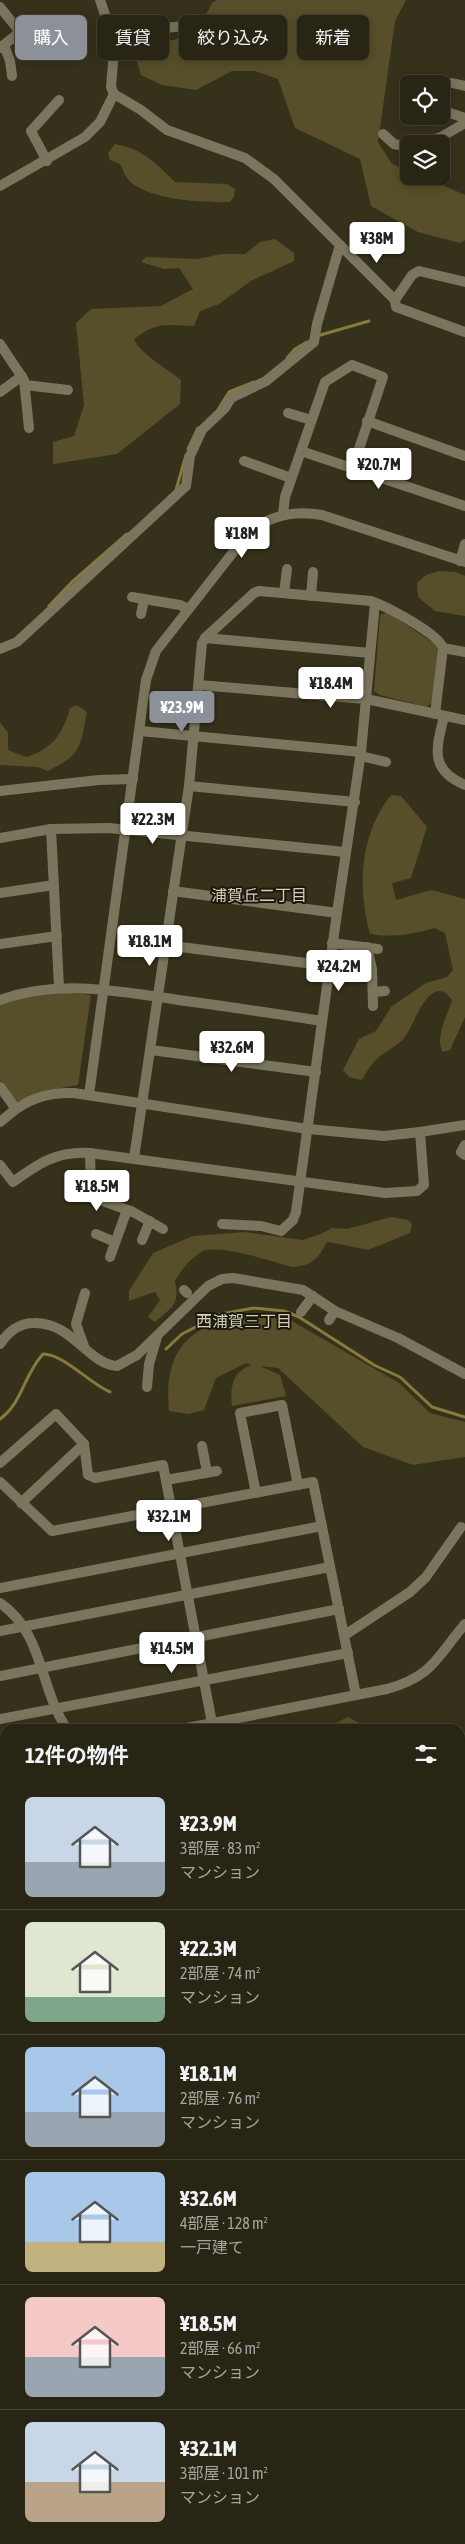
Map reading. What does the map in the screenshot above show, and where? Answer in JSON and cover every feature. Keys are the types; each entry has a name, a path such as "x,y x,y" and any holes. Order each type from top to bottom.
{"street":[{"path":"100,0 105,15"},
{"path":"0,7 20,32 2,47 10,60 12,76"},
{"path":"113,60 111,87 114,94 141,110 167,130 234,153 256,164 395,300 396,307 465,332"},
{"path":"452,83 465,86"},
{"path":"0,186 47,160 93,130 114,94"},
{"path":"47,160 31,131 59,100"},
{"path":"450,113 465,118"},
{"path":"444,135 465,123"},
{"path":"383,134 394,144 400,145"},
{"path":"0,649 17,642 186,486 185,477 190,456 202,430 224,408 231,398 266,381 314,337 340,246"},
{"path":"395,300 412,274 419,271 465,282"},
{"path":"0,344 24,380 29,428"},
{"path":"283,514 291,478 325,382 352,365 383,377 352,468"},
{"path":"0,392 24,380 68,390"},
{"path":"288,413 311,420"},
{"path":"367,421 465,456"},
{"path":"301,451 465,506"},
{"path":"244,461 291,478"},
{"path":"89,1095 150,664 156,651 186,608 244,536 262,523 283,514 300,512 322,515 462,562 465,544"},
{"path":"284,593 287,569"},
{"path":"311,596 313,572"},
{"path":"134,1158 189,786 202,643 205,638 254,593 259,591 375,602 438,638 443,648 440,715 436,752 437,758 454,779 465,785"},
{"path":"132,597 180,605 186,608"},
{"path":"141,614 144,600"},
{"path":"222,1224 261,1226 281,1231 293,1220 296,1212 336,913 355,802 375,602"},
{"path":"205,638 370,653"},
{"path":"443,648 465,652"},
{"path":"199,685 366,699 465,720"},
{"path":"140,732 361,754 386,762"},
{"path":"0,791 99,780 133,779"},
{"path":"189,786 355,802"},
{"path":"0,838 51,829 86,827 345,852"},
{"path":"51,829 60,987"},
{"path":"0,893 54,885"},
{"path":"173,891 336,913"},
{"path":"0,944 57,936"},
{"path":"332,943 378,949"},
{"path":"165,945 330,966"},
{"path":"367,947 372,969 373,1006"},
{"path":"0,1000 27,992 60,987 159,997 322,1021"},
{"path":"373,992 385,991"},
{"path":"151,1050 316,1072"},
{"path":"0,1087 16,1110"},
{"path":"0,1122 36,1098 48,1094 62,1093 89,1095 308,1129 384,1136 465,1125"},
{"path":"0,1165 13,1182 57,1156 74,1152 134,1158 300,1183 385,1193 417,1191 424,1185 420,1132"},
{"path":"465,1145 460,1152 465,1155"},
{"path":"90,1154 91,1188 95,1194 103,1201 150,1221 163,1229"},
{"path":"110,1257 126,1210"},
{"path":"142,1240 150,1221"},
{"path":"96,1234 116,1242"},
{"path":"0,1344 15,1328 25,1323 39,1322 55,1325 111,1366 117,1366 137,1355 208,1286 222,1279 233,1278 303,1290 313,1296 332,1315 398,1338 465,1374"},
{"path":"84,1347 76,1324 85,1293"},
{"path":"301,1312 313,1296"},
{"path":"147,1387 149,1364 157,1337"},
{"path":"256,1493 240,1413 282,1405 298,1485"},
{"path":"0,1463 56,1414 84,1444 88,1475 95,1478 163,1465 212,1723"},
{"path":"21,1503 84,1444"},
{"path":"166,1480 212,1471 202,1446"},
{"path":"0,1482 52,1531 313,1482 356,1695"},
{"path":"0,1588 322,1526"},
{"path":"345,1635 410,1592 426,1577 460,1527"},
{"path":"0,1632 330,1567"},
{"path":"0,1603 25,1627 65,1724"},
{"path":"0,1676 339,1609"},
{"path":"207,1724 408,1683 430,1669 465,1624"},
{"path":"0,1719 348,1653"}],"shaded area":[{"path":"218,0 406,0 395,21 378,142 392,164 400,167 400,185 442,185 465,195 465,240 460,243 418,232 371,206 360,159 295,128 278,79 255,71 232,71 196,90 162,85 141,75 137,60 169,60 169,41 179,39 179,60 287,60 287,15 206,15 213,2"},
{"path":"115,144 141,153 175,182 227,184 235,189 234,197 230,202 191,201 160,196 146,191 127,178 120,164 110,160 108,153"},
{"path":"275,239 294,253 294,261 251,281 219,304 200,311 194,326 162,325 149,329 134,339 142,350 181,380 180,404 117,454 53,464 53,442 74,436 84,405 76,323 91,309 161,306 193,289 179,268 164,269 141,262 146,257 197,259 222,254 245,254 260,242"},
{"path":"439,571 456,572 465,576 465,616 435,611 418,597 417,583 426,575"},
{"path":"387,612 438,646 432,702 427,707 380,695 374,691 380,615"},
{"path":"77,705 87,712 83,734 78,749 67,760 48,771 37,767 0,765 0,722 8,733 8,750 26,757 50,745 64,726 70,708"},
{"path":"391,795 401,796 427,827 411,878 392,883 396,900 431,890 465,899 465,1017 450,1050 443,1052 440,1040 441,1034 452,1000 444,992 437,991 424,1002 403,1040 377,1059 362,1080 349,1077 343,1070 359,1039 376,1031 391,1007 426,983 447,977 453,970 445,933 435,928 403,935 370,934 363,898 364,862 367,844 373,827"},
{"path":"61,992 91,995 78,1085 43,1091 16,1102 0,1080 0,1005 22,997"},
{"path":"391,1217 408,1220 412,1224 410,1233 368,1250 329,1242 326,1243 313,1261 304,1265 292,1267 232,1251 209,1250 201,1252 180,1273 175,1281 176,1295 173,1305 155,1322 148,1317 160,1300 155,1292 129,1301 129,1291 153,1253 193,1236 244,1232 303,1240 332,1228 347,1229"},
{"path":"252,1313 287,1318 399,1383 430,1413 465,1422 465,1457 413,1465 363,1447 278,1368 260,1366 280,1375 286,1396 232,1406 231,1393 236,1376 240,1371 252,1365 246,1363 216,1378 204,1410 189,1414 169,1411 168,1389 171,1370 185,1342 197,1332 212,1324"},
{"path":"348,1717 361,1724 333,1724"}],"waterway":[{"path":"317,336 369,321"},
{"path":"287,358 295,349 307,342"},
{"path":"219,408 229,392 254,382"},
{"path":"188,449 198,428"},
{"path":"176,490 186,455"},
{"path":"49,606 72,582 127,534"},
{"path":"166,1349 182,1334 221,1314 254,1308 284,1311 299,1317 374,1365 400,1377 432,1407 465,1417"},
{"path":"0,1419 14,1405 36,1362 43,1354 60,1359 110,1392"}],"district":[{"name":"浦賀丘二丁目","path":"259,895"},
{"name":"西浦賀三丁目","path":"244,1321"}]}
